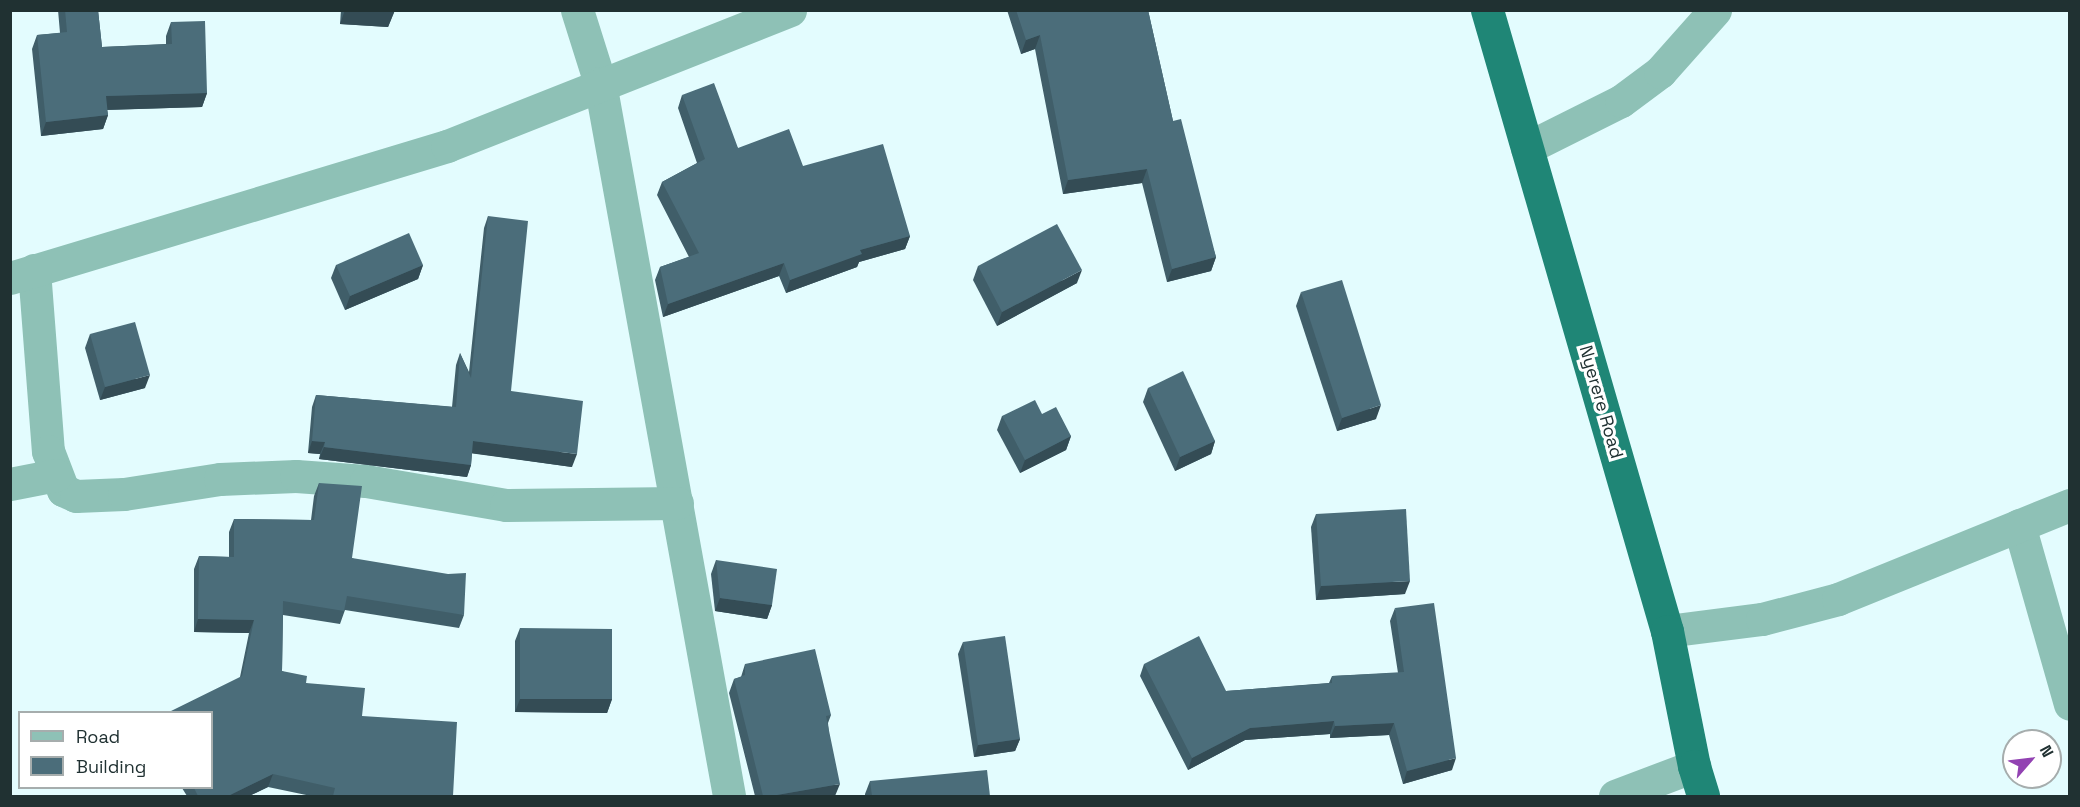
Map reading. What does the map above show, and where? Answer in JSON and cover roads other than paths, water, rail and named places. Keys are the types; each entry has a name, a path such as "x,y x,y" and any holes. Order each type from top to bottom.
{"highway":[{"name":"Nyerere Road","path":"1487,10 1667,631 1694,766 1703,796"}],"street":[{"path":"577,10 600,83 729,796"},
{"path":"677,503 506,505 366,481 296,476 220,479 124,494 76,496 63,490 48,450 22,274 447,146 600,83 790,10"},
{"path":"1527,148 1629,95 1660,72 1715,10"},
{"path":"10,484 57,475"},
{"path":"1667,631 1762,620 1838,599 2070,505"},
{"path":"2019,525 2070,704"},
{"path":"1615,796 1694,766"}]}
